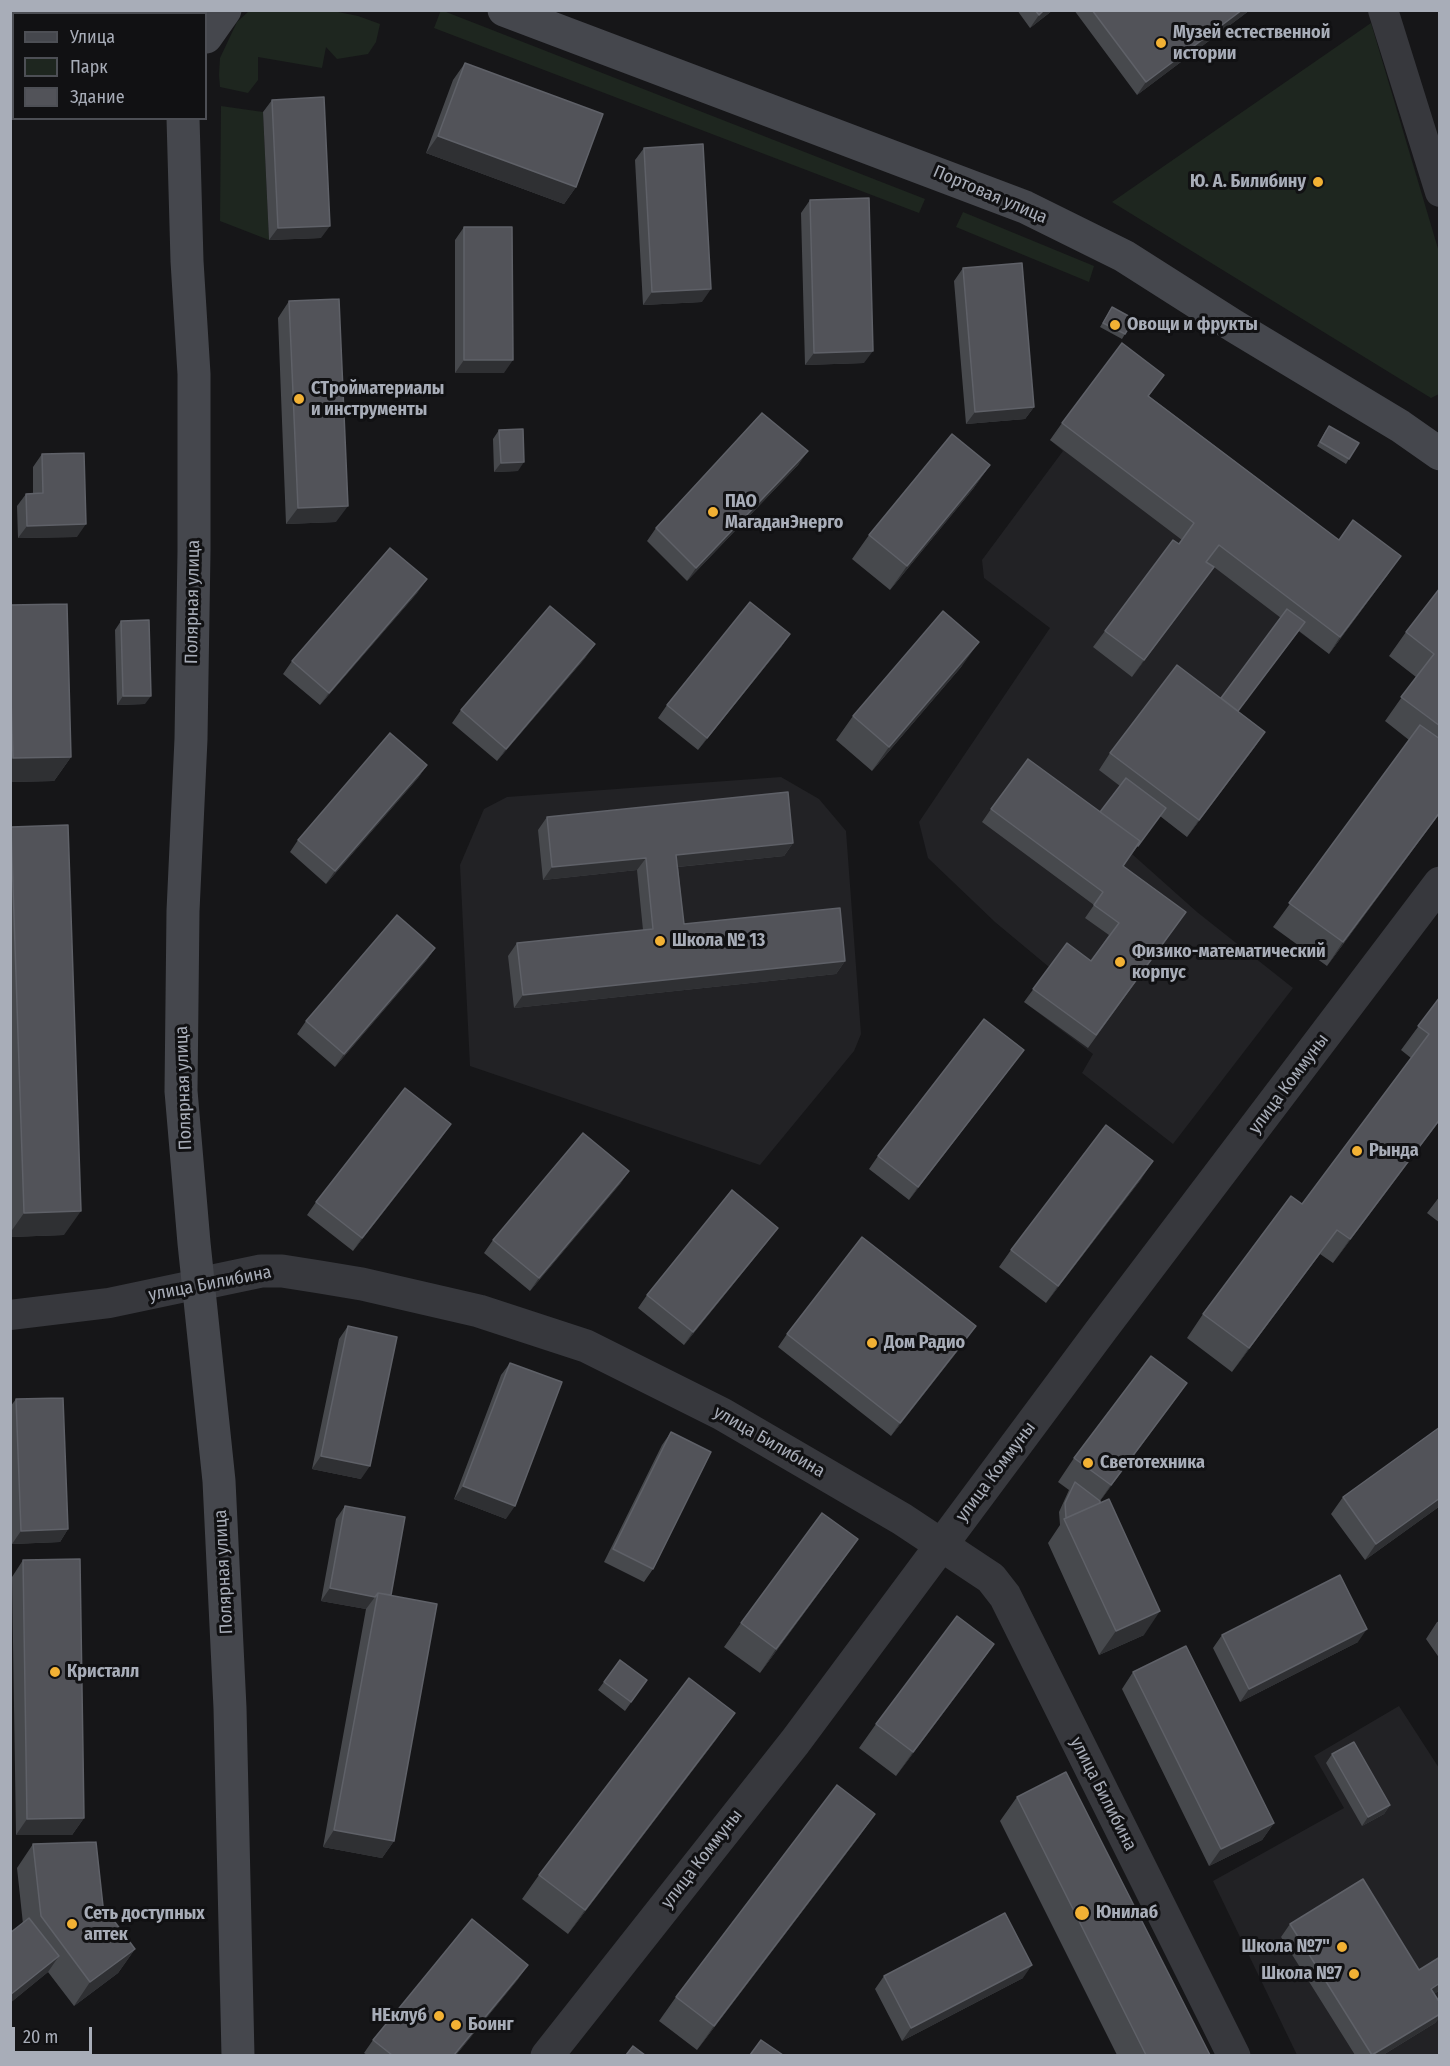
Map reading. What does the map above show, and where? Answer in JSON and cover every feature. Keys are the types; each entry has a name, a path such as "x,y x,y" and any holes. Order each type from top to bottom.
{"main road":[{"path":"207,32 216,10"},
{"path":"207,34 225,10"},
{"name":"Портовая улица","path":"504,10 1025,207 1124,256 1234,326 1400,426 1440,454"},
{"path":"528,10 560,31"},
{"name":"Полярная улица","path":"183,120 187,261 194,374 194,551 191,739 183,911 181,1091 219,1481 227,1618 238,2055"}],"street":[{"path":"1383,10 1440,192"},
{"name":"улица Коммуны","path":"547,2055 795,1742 1440,884"},
{"name":"улица Билибина","path":"10,1316 109,1303 261,1271 282,1271 362,1284 479,1311 586,1346 722,1414 902,1519 991,1578 1005,1596 1234,2055"}],"shaded area":[{"path":"1110,360 1152,392 1136,412 1327,556 1342,537 1389,573 1329,654 1298,631 1226,727 1254,748 1187,837 1160,816 1132,854 1197,912 1293,988 1173,1144 1082,1073 1093,1054 1024,1002 1049,967 995,922 928,858 919,822 1050,628 984,578 982,560 1063,451 1050,440"},
{"name":"Школа № 13","path":"781,777 819,799 846,831 861,1034 854,1051 760,1165 470,1066 460,865 484,809 507,797"},
{"name":"Школа №7\"","path":"1399,1706 1439,1768 1439,2055 1297,2055 1213,1881 1344,1808 1314,1756"}],"green space":[{"path":"441,10 925,199 919,213 434,28"},
{"path":"249,11 333,11 358,16 380,24 376,42 368,54 337,59 326,47 322,68 258,57 258,80 248,93 220,87 219,75 220,58 237,22"},
{"path":"1371,23 1439,252 1439,394 1431,398 1112,202"},
{"path":"221,106 263,112 269,240 220,221"},
{"path":"963,212 1094,266 1089,282 956,227"}],"building":[{"path":"1092,10 1242,10 1146,82"},
{"path":"465,63 603,114 576,187 438,136"},
{"path":"324,97 330,226 278,228 272,100"},
{"path":"703,144 711,289 652,292 644,148"},
{"path":"869,198 873,351 814,353 810,200"},
{"path":"464,227 512,227 513,360 464,360"},
{"path":"1022,263 1034,407 975,412 963,268"},
{"path":"339,299 348,506 298,508 289,301"},
{"name":"Овощи и фрукты","path":"1112,307 1134,319 1125,334 1103,323"},
{"path":"1122,343 1164,375 1148,396 1339,540 1353,520 1401,556 1340,637 1219,545 1206,562 1214,567 1144,660 1105,631 1173,540 1179,544 1194,523 1062,423"},
{"path":"762,413 808,451 696,568 656,528"},
{"path":"1329,426 1359,443 1349,459 1320,442"},
{"path":"523,429 524,462 501,463 499,430"},
{"path":"952,434 990,465 907,566 869,535"},
{"path":"84,453 86,524 27,526 26,494 43,493 42,454"},
{"path":"390,548 427,579 329,693 292,661"},
{"path":"1440,588 1440,726 1401,697 1434,654 1406,632"},
{"path":"750,602 790,634 707,738 667,705"},
{"path":"67,604 71,757 13,758 10,605"},
{"path":"550,606 595,644 506,749 461,710"},
{"path":"1287,609 1305,622 1238,711 1221,698"},
{"path":"943,611 979,642 889,747 853,716"},
{"path":"149,620 151,696 123,696 121,621"},
{"path":"1177,665 1265,732 1199,820 1110,753"},
{"path":"1420,725 1440,739 1440,812 1343,942 1289,903"},
{"path":"390,733 427,765 335,871 298,840"},
{"path":"1028,759 1140,841 1123,866 1186,912 1096,1035 1033,989 1067,943 1091,961 1119,923 1094,905 1103,892 991,809"},
{"path":"1126,778 1166,808 1138,846 1140,841 1100,812"},
{"path":"788,792 793,843 676,855 684,924 840,908 845,961 523,995 517,943 653,929 646,858 552,867 547,817"},
{"path":"68,825 81,1211 24,1213 11,827"},
{"path":"397,915 435,948 344,1054 306,1021"},
{"path":"1440,997 1440,1119 1350,1239 1337,1230 1249,1348 1203,1314 1291,1196 1302,1204 1429,1034 1418,1026"},
{"path":"984,1019 1024,1050 918,1187 878,1156"},
{"path":"405,1088 451,1124 362,1238 316,1202"},
{"path":"1106,1125 1153,1161 1058,1286 1011,1250"},
{"path":"583,1133 629,1171 539,1278 493,1240"},
{"path":"732,1190 778,1228 693,1332 647,1295"},
{"name":"Дом Радио","path":"862,1237 976,1326 900,1423 787,1334"},
{"path":"348,1326 397,1337 370,1466 321,1456"},
{"path":"1151,1356 1187,1383 1111,1485 1074,1458"},
{"path":"510,1363 562,1382 515,1506 463,1486"},
{"path":"63,1398 68,1529 21,1531 16,1399"},
{"path":"1440,1427 1440,1498 1376,1544 1343,1497"},
{"path":"671,1432 711,1452 653,1569 613,1549"},
{"path":"1075,1482 1100,1503 1066,1518 1065,1503"},
{"path":"1109,1499 1160,1611 1116,1631 1064,1519"},
{"path":"345,1506 405,1517 391,1595 378,1593 375,1597 330,1588"},
{"path":"822,1513 858,1539 776,1649 741,1623"},
{"path":"80,1559 84,1818 27,1819 23,1560"},
{"path":"1340,1575 1367,1629 1249,1689 1222,1635"},
{"path":"378,1593 437,1604 394,1841 334,1830"},
{"path":"957,1616 994,1644 913,1752 876,1724"},
{"path":"1186,1646 1274,1823 1221,1849 1133,1672"},
{"path":"620,1660 647,1680 631,1702 604,1682"},
{"path":"689,1678 735,1713 585,1910 539,1875"},
{"path":"1354,1742 1390,1805 1368,1817 1332,1754"},
{"path":"1066,1772 1210,2055 1146,2055 1017,1797"},
{"path":"837,1785 875,1814 714,2026 676,1997"},
{"path":"96,1842 103,1906 135,1949 90,1982 41,1916 33,1844"},
{"name":"Школа №7","path":"1363,1879 1419,1970 1440,1957 1440,1983 1431,1989 1440,2003 1440,2014 1372,2055 1290,1924"},
{"path":"1005,1913 1032,1965 911,2028 884,1976"},
{"path":"29,1918 59,1956 10,1995 10,1933"},
{"path":"472,1919 528,1965 454,2055 392,2055 373,2040"},
{"path":"761,2040 783,2055 750,2055"},
{"path":"633,2046 645,2055 626,2055"}],"place":[{"name":"Музей естественной истории","path":"1161,43"},
{"name":"Ю. А. Билибину","path":"1318,182"},
{"name":"Овощи и фрукты","path":"1115,325"},
{"name":"СТройматериалы и инструменты","path":"299,399"},
{"name":"ПАО МагаданЭнерго","path":"713,512"},
{"name":"Школа № 13","path":"660,941"},
{"name":"Физико-математический корпус","path":"1120,962"},
{"name":"Рында","path":"1357,1151"},
{"name":"Дом Радио","path":"872,1343"},
{"name":"Светотехника","path":"1088,1463"},
{"name":"Кристалл","path":"55,1672"},
{"name":"Юнилаб","path":"1082,1913"},
{"name":"Сеть доступных аптек","path":"72,1924"},
{"name":"Школа №7\"","path":"1342,1947"},
{"name":"Школа №7","path":"1354,1974"},
{"name":"НЕклуб","path":"439,2016"},
{"name":"Боинг","path":"456,2025"}]}
